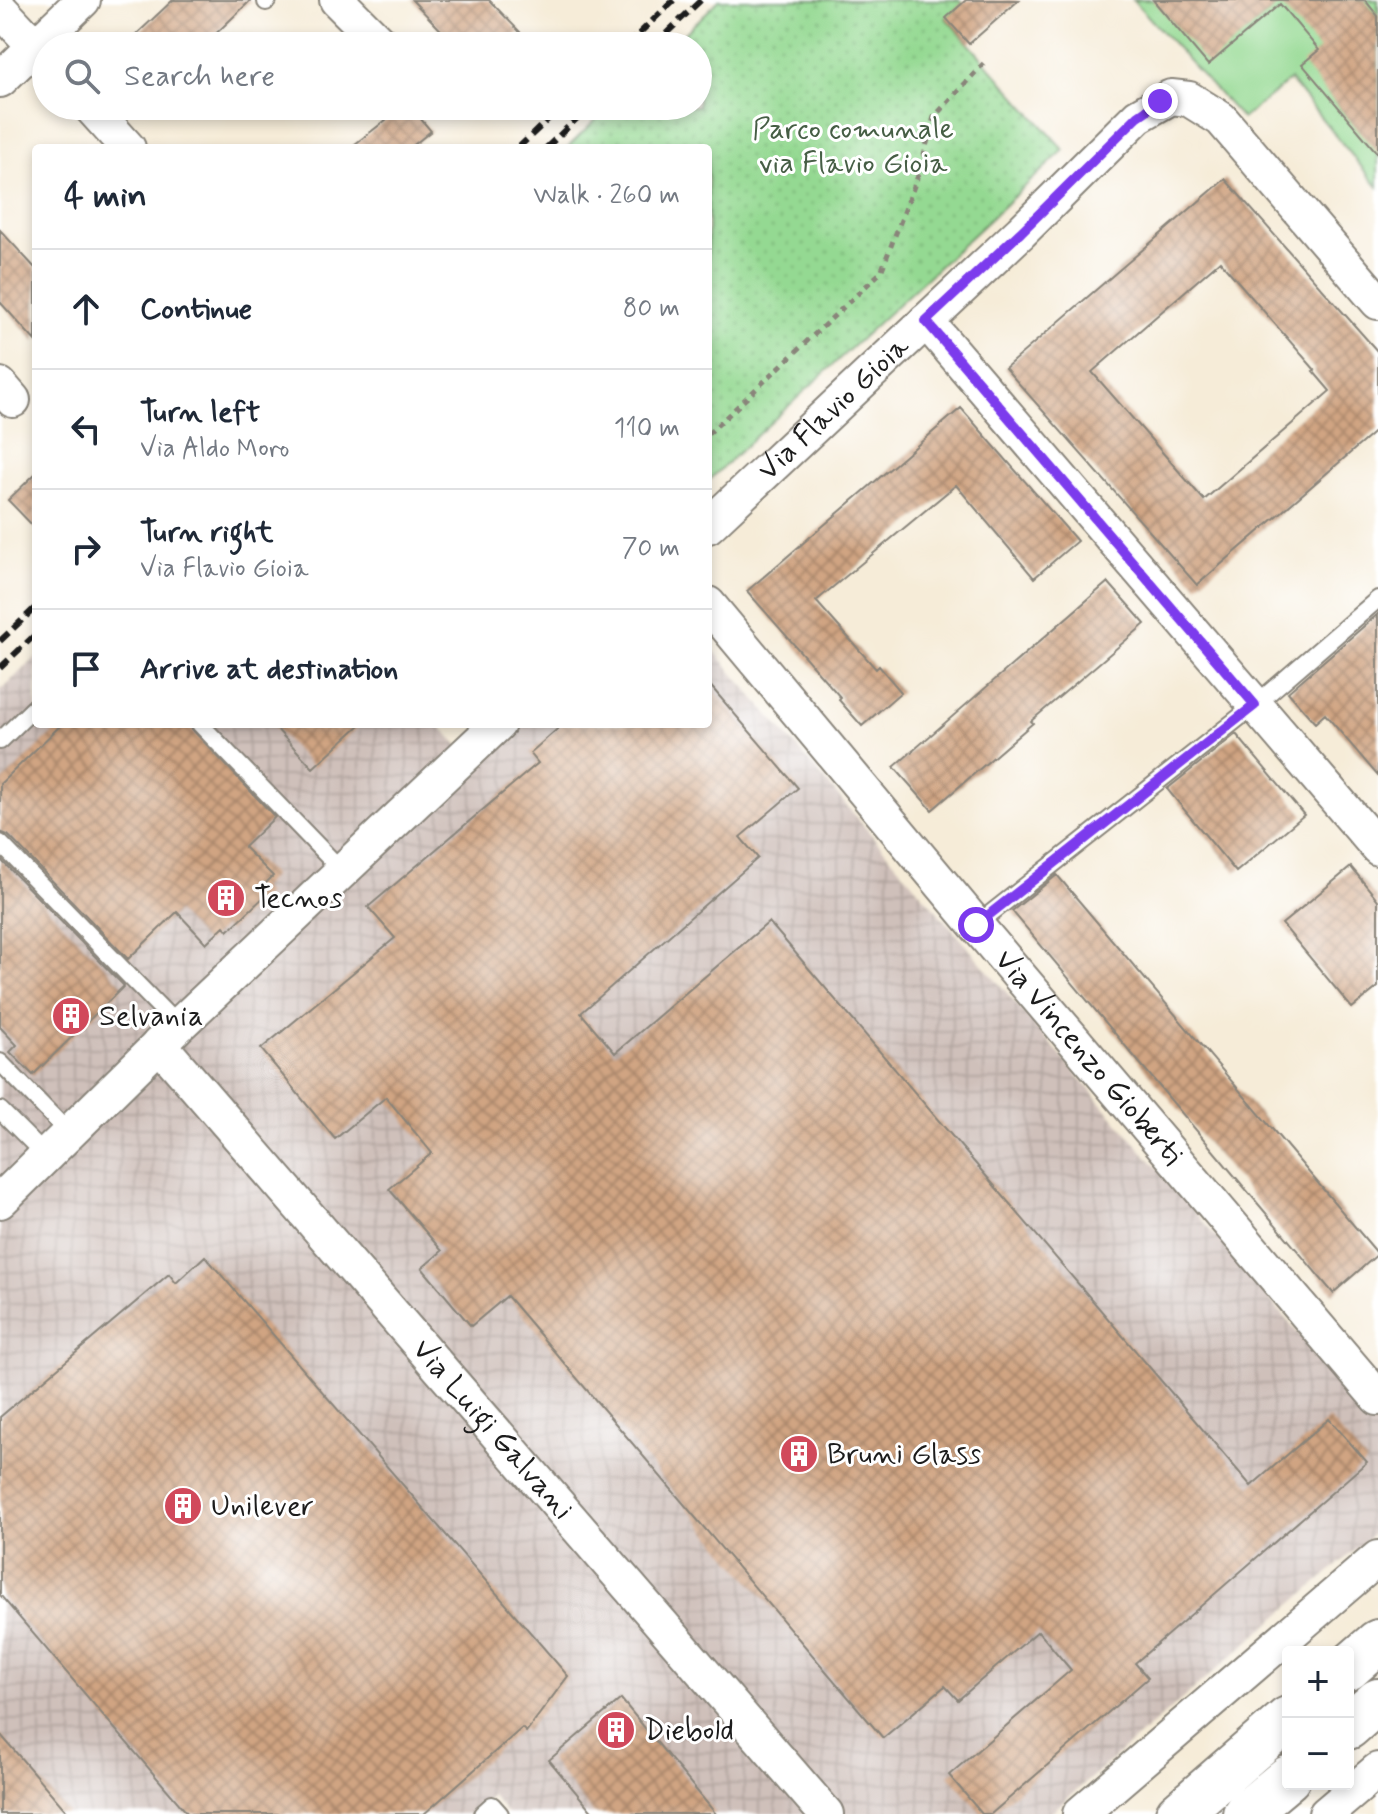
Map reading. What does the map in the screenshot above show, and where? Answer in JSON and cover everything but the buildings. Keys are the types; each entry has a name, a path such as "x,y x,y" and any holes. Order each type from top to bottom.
{"main road":[{"path":"1354,1663 1378,1642"},
{"path":"1354,1722 1378,1701"},
{"path":"1178,1814 1282,1724"},
{"path":"1245,1814 1282,1783"}],"street":[{"path":"57,32 83,0"},
{"path":"337,0 369,32"},
{"path":"0,9 32,43"},
{"path":"0,80 32,58"},
{"name":"Via Flavio Gioia","path":"712,522 1021,232 1138,116 1171,97 1189,99 1221,119 1378,302"},
{"path":"103,120 124,144"},
{"path":"926,321 1378,848"},
{"name":"Via Vincenzo Gioberti","path":"712,609 1378,1398"},
{"path":"0,1201 168,1035 494,728"},
{"name":"Via Luigi Galvani","path":"168,1035 826,1814"},
{"path":"1080,1814 1378,1558"},
{"path":"1326,1814 1378,1770"}],"lane":[{"path":"976,925 1255,705 1378,599"},
{"path":"0,741 32,710"},
{"path":"204,728 342,871"},
{"path":"0,843 168,1035"},
{"path":"0,1062 57,1144"},
{"path":"0,1110 57,1144"},
{"path":"482,1814 492,1805 500,1814"}],"path":[{"path":"712,430 881,272 919,173 934,117 985,62"}],"shaded area":[{"path":"712,649 1378,1426 1378,1530 1049,1814 507,1814 492,1795 469,1814 0,1814 0,691 32,661 32,728 442,728 480,767 522,728 712,728"}],"green space":[{"name":"Parco comunale via Flavio Gioia","path":"719,0 959,0 963,3 946,18 1064,150 712,477 712,144 571,144 596,120 712,120 712,32 686,32"},
{"path":"1133,0 1378,0 1378,187 1290,80 1242,119"}],"railway":[{"path":"641,32 674,0"},
{"path":"668,32 701,0"},
{"path":"522,144 547,120"},
{"path":"550,144 575,120"},
{"path":"0,641 32,611"},
{"path":"0,668 32,638"}],"place":[{"name":"Tecnos","path":"226,898"},
{"name":"Selvania","path":"71,1016"},
{"name":"Bruni Glass","path":"799,1454"},
{"name":"Unilever","path":"183,1506"},
{"name":"Diebold","path":"616,1730"}],"route":[{"path":"976,925 1255,705 926,321 1138,116 1160,101"}]}
